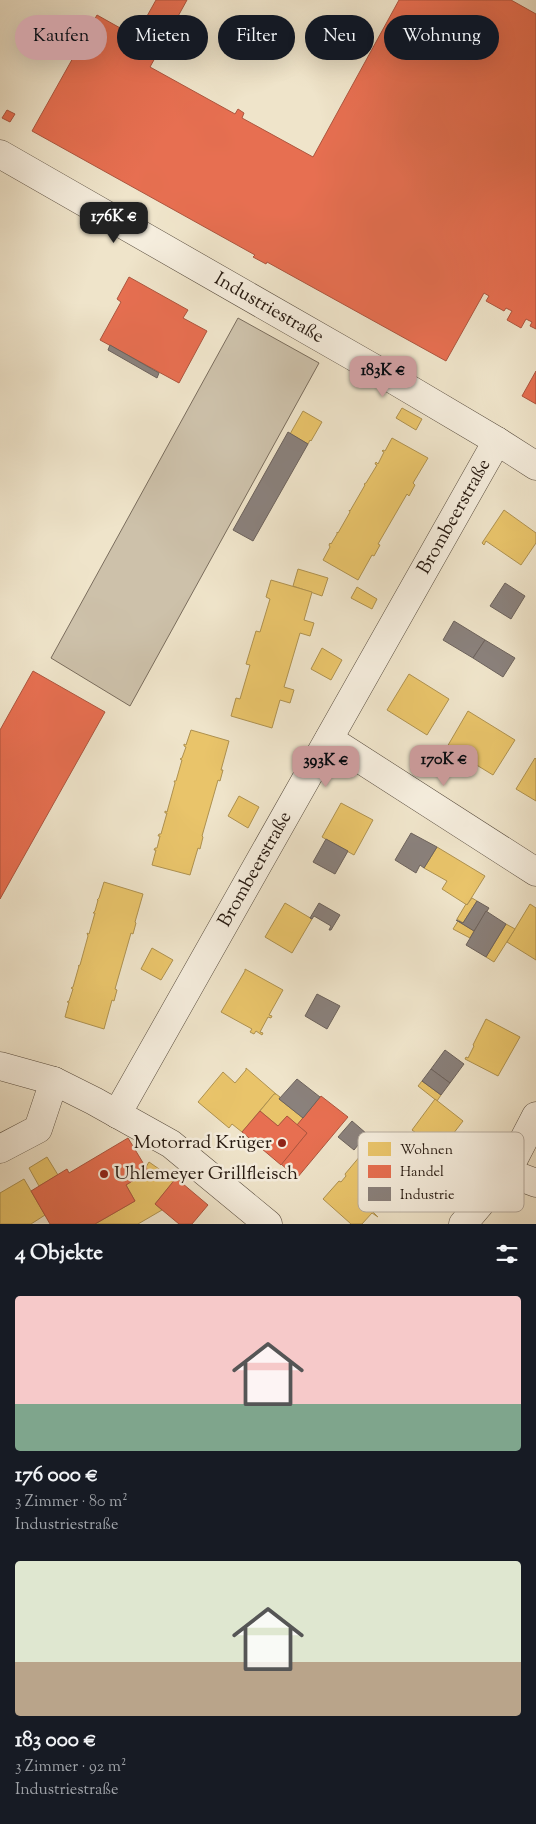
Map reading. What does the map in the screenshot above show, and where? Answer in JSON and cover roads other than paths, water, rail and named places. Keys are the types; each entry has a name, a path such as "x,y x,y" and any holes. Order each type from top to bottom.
{"street":[{"name":"Industriestraße","path":"0,154 497,441 536,466"},
{"name":"Brombeerstraße","path":"117,1114 497,441"},
{"path":"329,739 536,872"},
{"path":"0,1066 54,1081 171,1144 268,1224"},
{"path":"0,1149 38,1129 54,1081"},
{"path":"524,1139 536,1116"},
{"path":"524,1178 536,1183"},
{"path":"463,1224 473,1212"}],"place":[{"name":"Motorrad Krüger","path":"282,1143"},
{"name":"Uhlemeyer Grillfleisch","path":"104,1174"}]}
